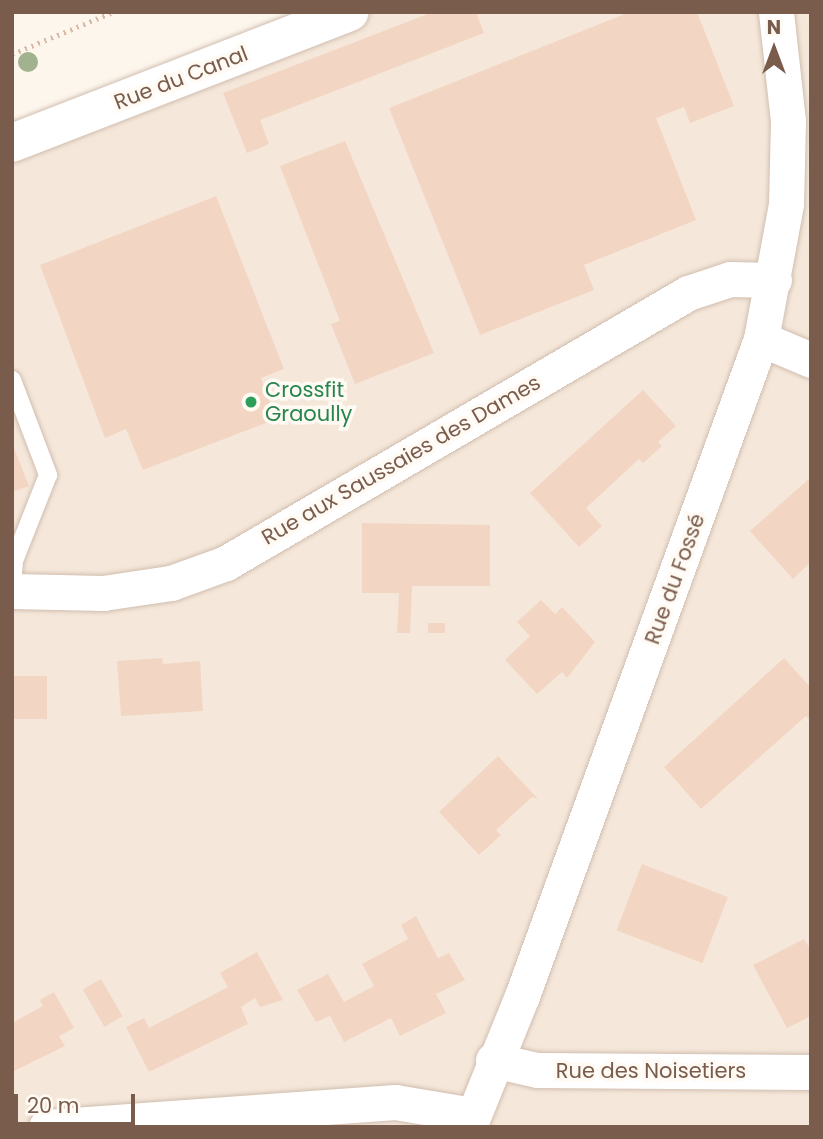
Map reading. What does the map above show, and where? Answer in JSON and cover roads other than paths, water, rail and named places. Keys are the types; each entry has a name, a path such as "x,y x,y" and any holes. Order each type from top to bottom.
{"street":[{"name":"Rue du Canal","path":"12,143 349,12"},
{"name":"Rue du Fossé","path":"471,1121 493,1060 522,996 761,340 775,280 799,120 776,12"},
{"name":"Rue aux Saussaies des Dames","path":"12,591 103,593 171,583 226,563 688,293 730,279 775,280"},
{"path":"761,340 811,360"},
{"name":"Rue des Noisetiers","path":"493,1060 537,1070 811,1072"},
{"path":"46,1127 394,1102 471,1121"}],"lane":[{"path":"12,380 48,475 14,561 12,586"}],"place":[{"name":"Crossfit Graoully","path":"251,402"}]}
